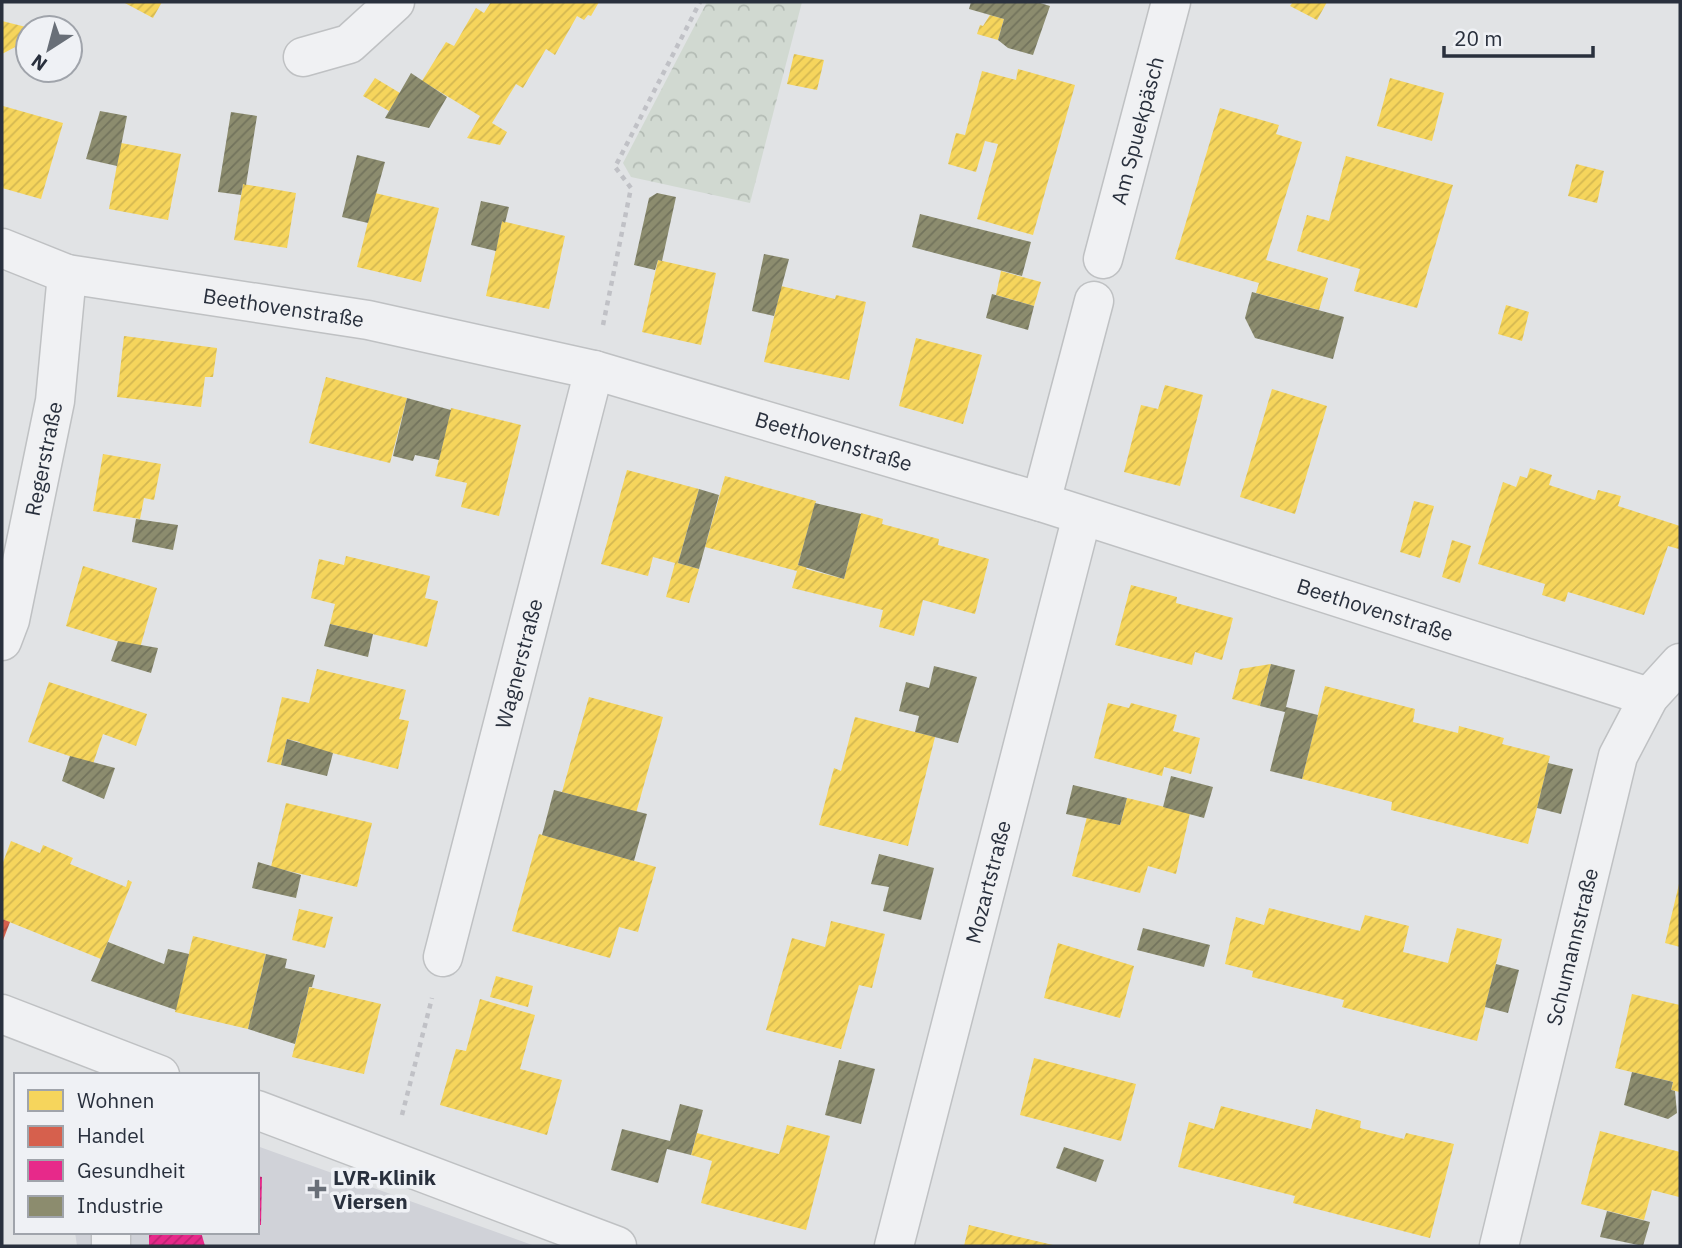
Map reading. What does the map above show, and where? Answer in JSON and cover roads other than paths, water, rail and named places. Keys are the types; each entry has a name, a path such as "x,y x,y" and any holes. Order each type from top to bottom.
{"street":[{"path":"303,57 349,44 395,2"},
{"name":"Am Spuekpäsch","path":"1103,259 1171,2"},
{"name":"Beethovenstraße","path":"2,248 67,274 368,320 594,370 1041,502 1649,697"},
{"name":"Regerstraße","path":"2,641 9,620 55,401 67,274"},
{"path":"1041,502 1094,301"},
{"name":"Wagnerstraße","path":"443,957 594,370"},
{"name":"Mozartstraße","path":"894,1246 1082,516"},
{"name":"Schumannstraße","path":"1499,1246 1618,756 1649,697 1680,663"},
{"path":"2,1014 108,1065 150,1073"},
{"path":"259,1111 617,1246"}],"place":[{"name":"LVR-Klinik Viersen","path":"317,1189"}]}
